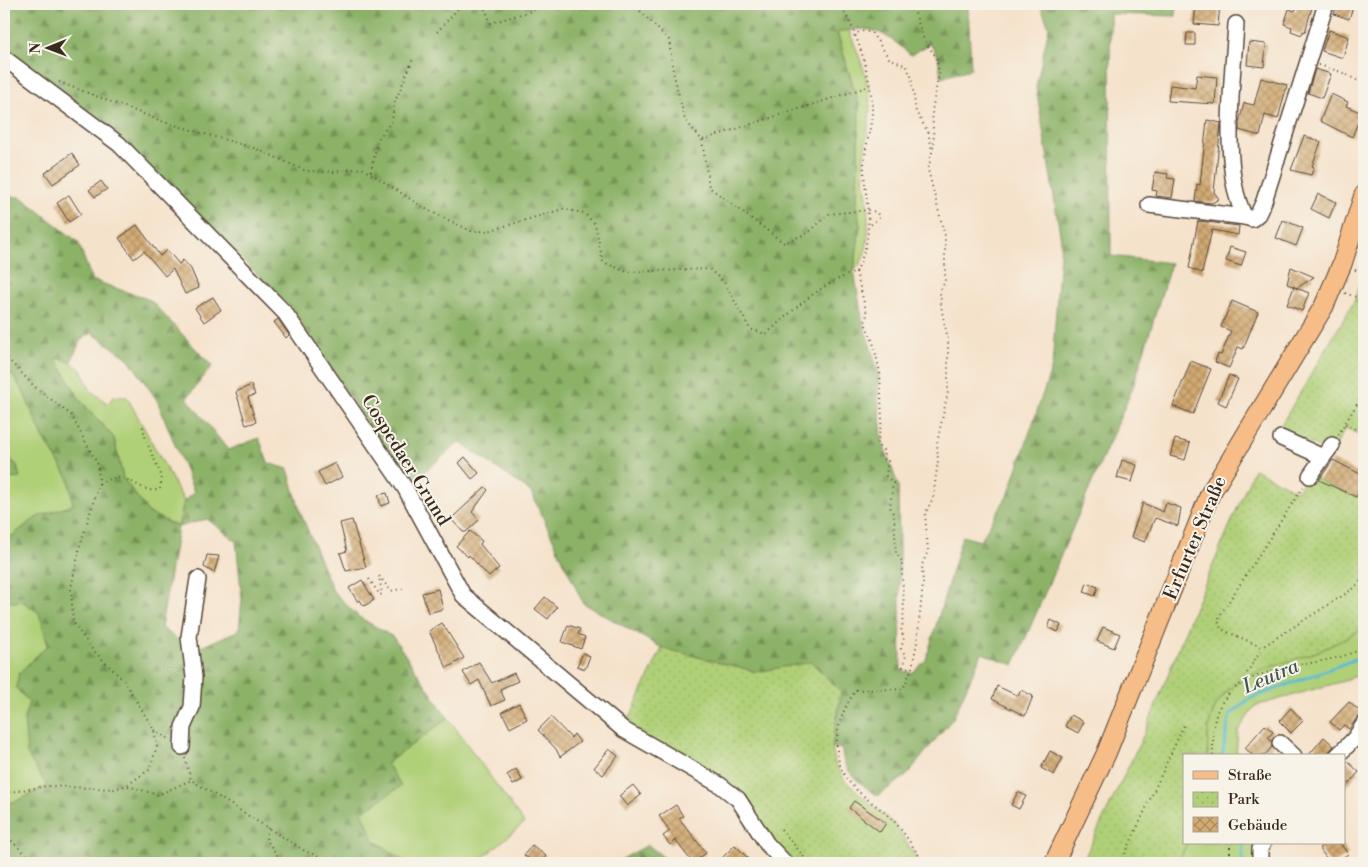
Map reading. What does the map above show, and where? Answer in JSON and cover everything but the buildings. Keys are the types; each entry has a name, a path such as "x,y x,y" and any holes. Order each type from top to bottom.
{"main road":[{"name":"Erfurter Straße","path":"1054,863 1106,754 1210,494 1324,306 1342,264 1364,195"}],"street":[{"path":"1251,215 1308,62 1326,4"},
{"path":"1236,24 1230,162 1236,198 1251,215"},
{"name":"Cospedaer Grund","path":"4,58 119,144 285,313 405,488 463,595 624,730 720,785 738,799 767,844 786,863"},
{"path":"1150,205 1251,215"},
{"path":"1281,438 1327,451 1310,476"},
{"path":"182,747 184,727 192,707 194,677 189,637 198,579"},
{"path":"1339,754 1355,738 1364,724"},
{"path":"1280,743 1292,754"},
{"path":"1260,863 1260,849 1262,844"}],"path":[{"path":"437,32 462,4"},
{"path":"483,4 491,22 555,4"},
{"path":"633,4 669,40 672,71 685,120 702,140 709,187 784,243 808,233 829,214 869,210 876,212 880,218 869,226"},
{"path":"42,87 58,82 164,122 256,150 306,171 334,172 362,168 426,209 471,232 488,230 563,209 584,213 595,224 603,262 627,272 708,268 724,282 750,329 766,334 805,299 825,285 856,272 865,254 869,210 864,171 872,112 870,86 854,36 839,4"},
{"path":"912,4 924,40 936,57 939,73 932,111 934,144 928,170 945,236 945,282 940,292 948,339 948,402 941,418 938,434 933,498 925,514 928,551 922,565 922,608 912,668 904,688 856,690 847,703 836,738 837,762 848,780 892,820 924,863"},
{"path":"854,36 860,31 871,32 889,58 906,66 911,76 916,112 928,132 932,150"},
{"path":"371,173 378,139 392,121 394,104 413,59"},
{"path":"1308,62 1341,72 1364,84"},
{"path":"702,140 870,86"},
{"path":"1351,269 1364,273"},
{"path":"856,272 867,314 865,323 873,342 880,372 882,420 877,446 884,451 883,459 888,461 886,476 893,483 890,507 894,515 896,553 902,561 901,584 905,599 901,619 903,624 901,631 904,638 901,649 906,656 903,667 912,668"},
{"path":"1343,292 1364,300"},
{"path":"4,355 35,387 71,415 98,465 99,484 80,546 72,588 73,622 91,648 124,681 154,730 157,747 149,770 127,785 114,789 47,786 4,793"},
{"path":"1327,451 1364,392"},
{"path":"99,484 109,477 128,479 144,488 155,491 160,489 162,477 146,440 142,424"},
{"path":"1344,424 1364,433"},
{"path":"1262,647 1220,629 1218,620 1310,476"},
{"path":"369,578 380,595 382,594 378,576 391,591 406,588"},
{"path":"1247,673 1262,647 1356,587 1364,576"},
{"path":"1213,754 1216,719 1220,705 1230,692 1259,676 1334,659 1364,649"},
{"path":"1121,863 1184,725"},
{"path":"154,730 182,747 191,780 305,851 335,863"},
{"path":"127,785 158,795 191,780"},
{"path":"268,827 266,839 279,858 286,863"},
{"path":"781,829 809,863"},
{"path":"4,834 35,863"},
{"path":"1230,844 1230,863"}],"green space":[{"path":"4,4 968,4 971,69 941,78 938,56 930,44 911,55 893,41 877,32 860,29 837,33 859,105 857,205 860,226 854,271 863,323 879,374 878,399 883,444 898,485 901,670 912,673 926,660 962,536 980,541 1009,493 1052,367 1061,240 1036,87 1049,27 1040,4 1177,4 1176,16 1110,14 1111,256 1171,263 1133,387 1014,665 982,653 953,718 906,776 877,796 849,771 845,764 842,749 832,747 841,692 811,662 757,672 662,648 583,603 531,492 460,442 408,485 291,308 123,140 4,52"},
{"path":"849,30 866,76 870,101 863,171 867,198 868,237 864,256 854,271 860,226 857,205 859,105 837,32"},
{"path":"4,196 21,197 78,242 92,280 150,300 212,366 187,398 228,450 259,438 268,463 288,469 301,514 333,591 359,617 393,637 448,718 387,763 401,786 362,812 374,840 407,863 4,863 4,803 15,802 47,786 27,754 24,719 29,702 16,688 19,673 48,645 39,613 22,601 4,603 4,542 37,517 73,505 69,479 43,437 23,391 4,363","holes":["92,333 128,358 157,400 194,492 184,501 178,527 149,513 123,478 114,438 80,400 56,358 71,362 81,339","207,519 236,541 242,599 239,630 192,651 161,627 178,527"]},
{"path":"1359,284 1364,286 1364,304 1355,300"},
{"path":"1355,300 1364,304 1364,437 1346,428 1335,447 1325,450 1278,430"},
{"path":"55,357 71,362 81,370 91,391 108,404 113,397 127,397 184,501 179,527 149,513 123,478 114,438 80,400"},
{"path":"4,363 23,391 43,437 69,479 73,505 37,517 4,542 4,479 19,478 17,465 4,455"},
{"path":"4,455 17,465 20,478 4,479"},
{"path":"1254,469 1297,491 1308,475 1356,497 1364,483 1364,628 1322,650 1254,674 1224,694 1214,710 1208,730 1208,754 1183,754 1183,844 1187,844 1178,863 1082,863 1146,730 1192,614"},
{"path":"22,601 40,613 48,645 19,673 29,702 24,719 47,786 15,802 4,803 4,603"},
{"path":"1364,628 1364,672 1347,680 1255,706 1238,731 1236,754 1208,754 1209,730 1214,710 1224,694 1238,682 1255,673 1334,644"},
{"path":"662,648 757,672 811,662 841,692 832,747 835,763 845,781 894,824 920,863 785,863 738,799 624,730"},
{"path":"448,718 524,823 480,860 482,863 407,863 374,840 362,812 400,786 387,763"},
{"path":"1187,844 1255,844 1257,863 1178,863"},
{"path":"648,845 671,863 615,863"}],"waterway":[{"name":"Leutra","path":"1222,754 1230,715 1249,699 1364,656"},
{"name":"Leutra","path":"1242,863 1243,844"}]}
